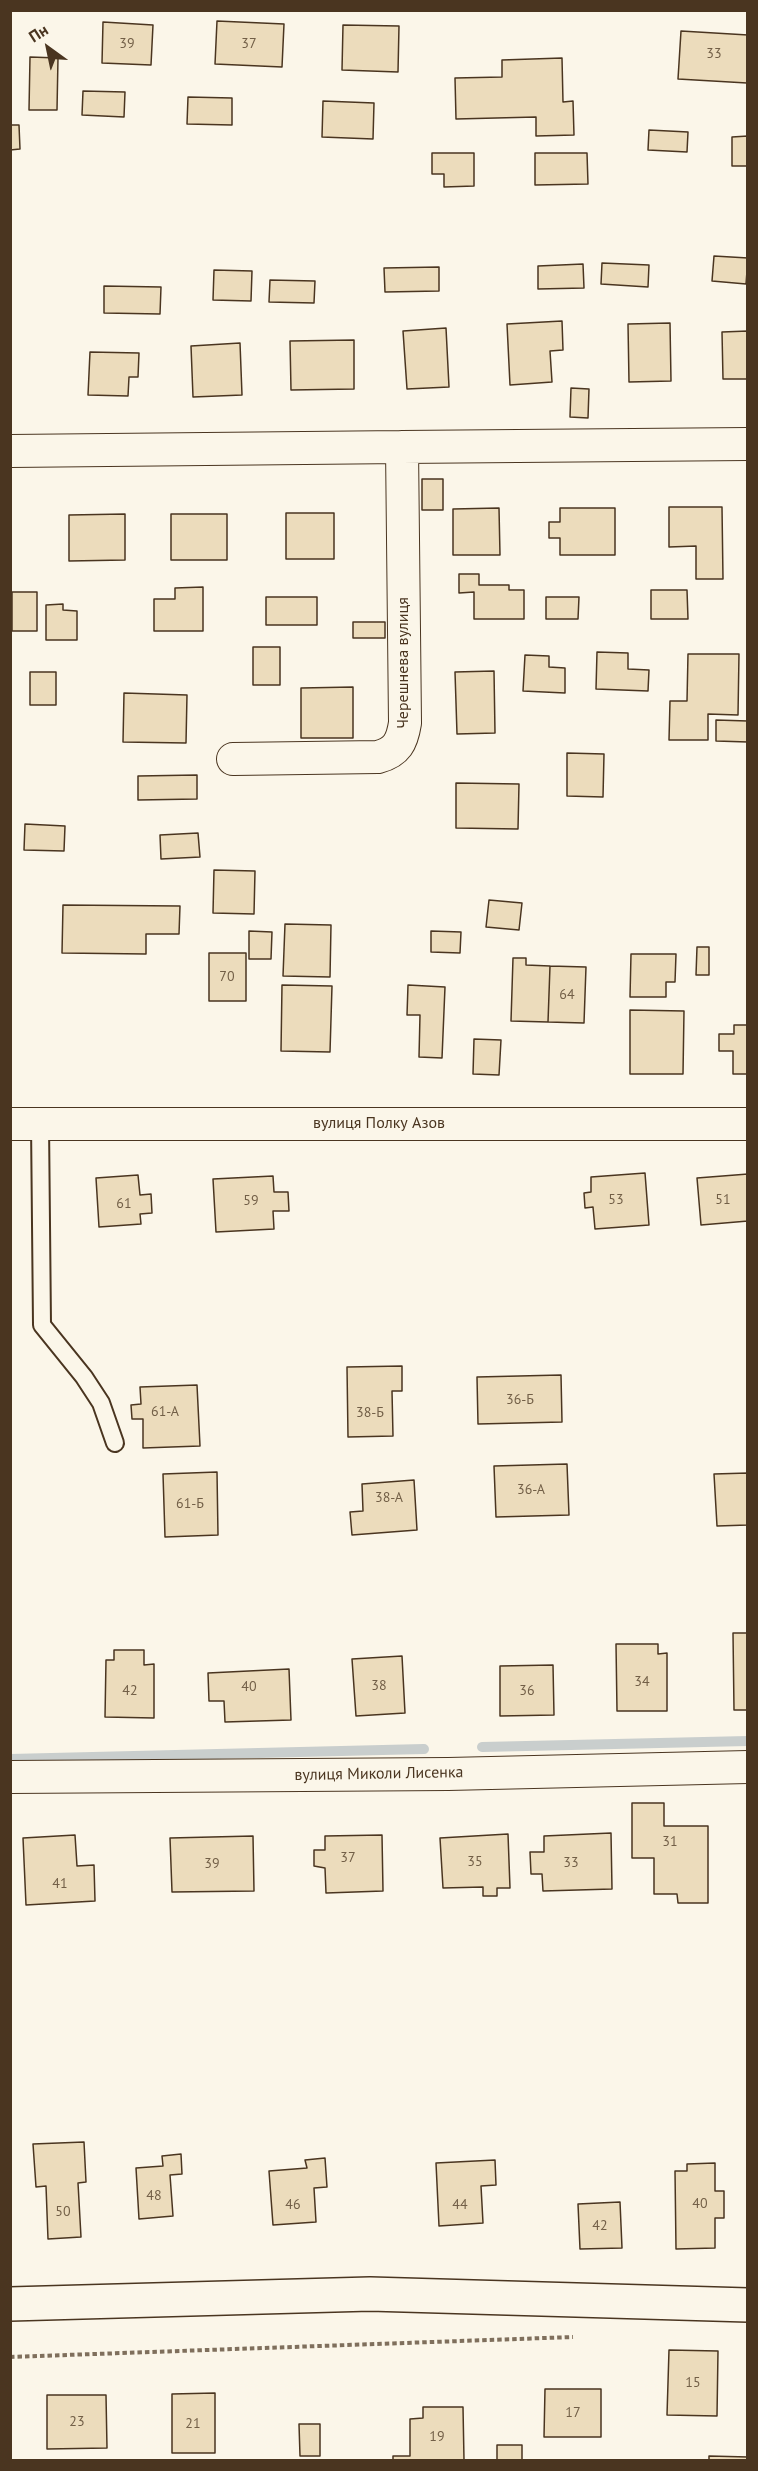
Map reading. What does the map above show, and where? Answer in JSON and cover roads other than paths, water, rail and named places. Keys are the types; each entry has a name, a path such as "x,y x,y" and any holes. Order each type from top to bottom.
{"street":[{"path":"10,451 747,444"},
{"name":"Черешнева вулиця","path":"233,759 378,756 389,754 398,746 405,723 402,447"},
{"name":"вулиця Полку Азов","path":"25,1124 747,1124"},
{"name":"вулиця Миколи Лисенка","path":"10,1777 448,1774 747,1767"},
{"path":"10,2304 370,2294 747,2305"}],"lane":[{"path":"25,1124 42,1324 84,1377 100,1403 116,1443"}],"waterway":[{"path":"482,1747 748,1741"},
{"path":"10,1759 424,1749"}]}
